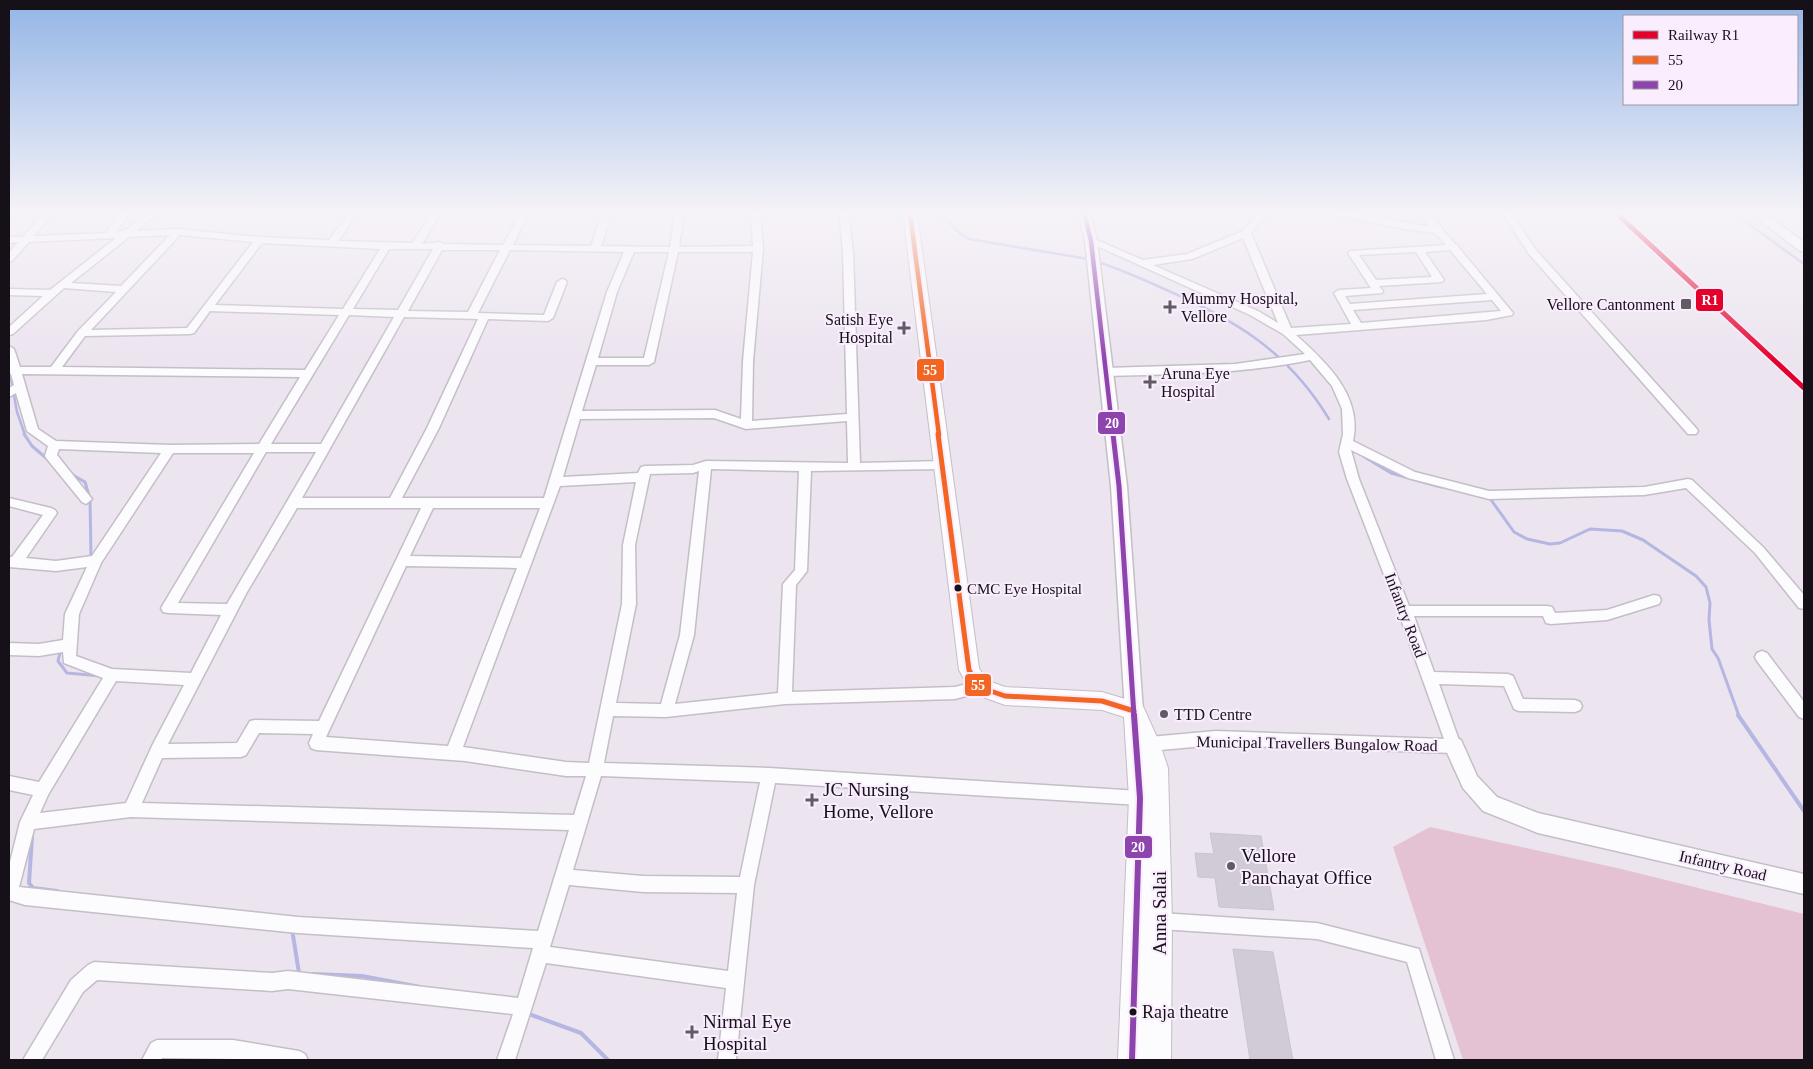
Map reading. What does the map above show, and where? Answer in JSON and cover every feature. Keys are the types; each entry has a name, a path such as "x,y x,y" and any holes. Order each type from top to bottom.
{"highway":[{"path":"917,262 969,670 979,687 1005,696 1102,701 1134,711"},
{"name":"Anna Salai","path":"1134,711 1149,744 1157,768 1160,921 1158,1060"},
{"name":"Anna Salai","path":"1132,1060 1140,798 1134,711"}],"main road":[{"name":"Anna Salai","path":"1093,262 1119,486 1134,711"},
{"name":"Infantry Road","path":"1454,746 1470,782 1490,804 1538,823 1804,884"}],"street":[{"path":"9,332 90,262"},
{"path":"54,370 82,333 149,262"},
{"path":"82,333 126,334 148,330 190,331 243,262"},
{"path":"230,610 168,608 262,448 376,262"},
{"path":"131,810 157,751 230,610 294,503 430,262"},
{"path":"471,316 499,262"},
{"path":"453,753 556,482 612,292 625,262"},
{"path":"591,361 649,362 671,262"},
{"path":"746,425 748,361 757,262"},
{"path":"848,262 854,467"},
{"path":"1140,263 1149,262"},
{"path":"1257,262 1279,309 1287,332 1486,317 1508,313 1466,262"},
{"path":"1357,326 1345,308 1339,293 1378,291 1358,262"},
{"path":"1371,283 1439,280 1427,262"},
{"path":"1541,262 1692,431"},
{"name":"Infantry Road","path":"1140,263 1186,281 1254,313 1287,332 1313,356 1337,385 1348,409 1346,452 1352,479 1405,612 1454,746"},
{"path":"209,308 548,318 562,282"},
{"path":"61,285 123,289"},
{"path":"9,292 52,293"},
{"path":"1345,308 1495,297"},
{"path":"394,503 433,428 484,317"},
{"path":"9,349 12,370 21,385 33,431 54,445 170,449 325,448"},
{"path":"1105,372 1283,364 1313,356"},
{"path":"12,370 307,374"},
{"path":"9,393 21,385"},
{"path":"576,415 714,414 746,425 853,417"},
{"path":"1347,443 1412,475 1489,495 1644,491 1688,483 1759,550 1804,604"},
{"path":"54,445 51,456 86,499"},
{"path":"170,449 96,561 72,614 69,659 112,675 195,679"},
{"path":"506,1060 524,1007 595,770 629,604 629,545 645,470 692,469 706,465 854,467 944,465"},
{"path":"666,711 687,635 706,465"},
{"path":"784,698 790,584 801,572 804,466"},
{"path":"556,482 643,477"},
{"path":"11,502 51,513 12,562"},
{"path":"294,503 548,503"},
{"path":"429,503 316,743 453,753 566,769 684,770 1140,798"},
{"path":"12,562 56,566 96,561"},
{"path":"402,562 526,563"},
{"path":"1405,612 1547,611 1551,619 1608,615 1654,600"},
{"path":"9,649 39,650 70,645"},
{"path":"1762,657 1804,713"},
{"path":"112,675 43,790 28,822 9,892 25,896 298,925 542,947 735,982"},
{"path":"1430,678 1508,680 1519,705 1575,706"},
{"path":"607,709 666,711 784,698 955,693 979,687"},
{"path":"157,751 241,750 255,726 323,728"},
{"name":"Municipal Travellers Bungalow Road","path":"1149,744 1216,738 1454,746"},
{"path":"727,1060 746,885 769,775"},
{"path":"9,783 43,790"},
{"path":"28,822 131,810 579,823"},
{"path":"563,877 642,884 746,885"},
{"path":"1160,921 1317,932 1413,955 1445,1060"},
{"path":"32,1060 77,986 94,971 272,982 288,980 524,1007"},
{"path":"151,1060 157,1049 233,1049 299,1060"}],"shaded area":[{"path":"1430,827 1617,868 1804,914 1804,1060 1463,1060 1393,847"}],"building":[{"name":"Vellore Panchayat Office","path":"1210,833 1261,836 1274,910 1219,907 1215,878 1198,877 1195,853 1214,854"},
{"path":"1233,949 1273,952 1293,1060 1250,1060"}],"waterway":[{"path":"1098,262 1130,274 1213,312 1257,339 1277,355 1295,374 1313,395 1329,419"},
{"path":"10,373 17,412 25,435"},
{"path":"24,434 32,446 53,464"},
{"path":"1363,456 1391,473 1441,487"},
{"path":"69,473 85,482 90,499 91,559"},
{"path":"1489,497 1514,532 1527,539 1550,544 1560,543 1590,529 1622,531 1643,540 1696,576 1706,587 1710,603 1709,620 1712,649 1718,658 1739,716"},
{"path":"61,649 58,661 67,673 101,676"},
{"path":"1738,715 1804,811"},
{"path":"32,837 29,883 33,888 57,891"},
{"path":"292,929 299,973"},
{"path":"313,974 362,976 420,987"},
{"path":"526,1013 581,1033 608,1060"}],"rail line":[{"name":"R1","path":"1669,262 1804,388"}],"transit line":[{"name":"55","path":"916,262 969,670 979,687 1005,696 1102,701 1134,711"},
{"name":"20","path":"1093,262 1119,486 1140,798 1132,1060"}],"place":[{"name":"Vellore Cantonment","path":"1686,304"},
{"name":"Mummy Hospital, Vellore","path":"1170,307"},
{"name":"Satish Eye Hospital","path":"904,328"},
{"name":"Aruna Eye Hospital","path":"1150,382"},
{"name":"CMC Eye Hospital","path":"958,588"},
{"name":"TTD Centre","path":"1164,714"},
{"name":"JC Nursing Home, Vellore","path":"812,800"},
{"name":"Vellore Panchayat Office","path":"1231,866"},
{"name":"Raja theatre","path":"1133,1012"},
{"name":"Nirmal Eye Hospital","path":"692,1032"}]}
